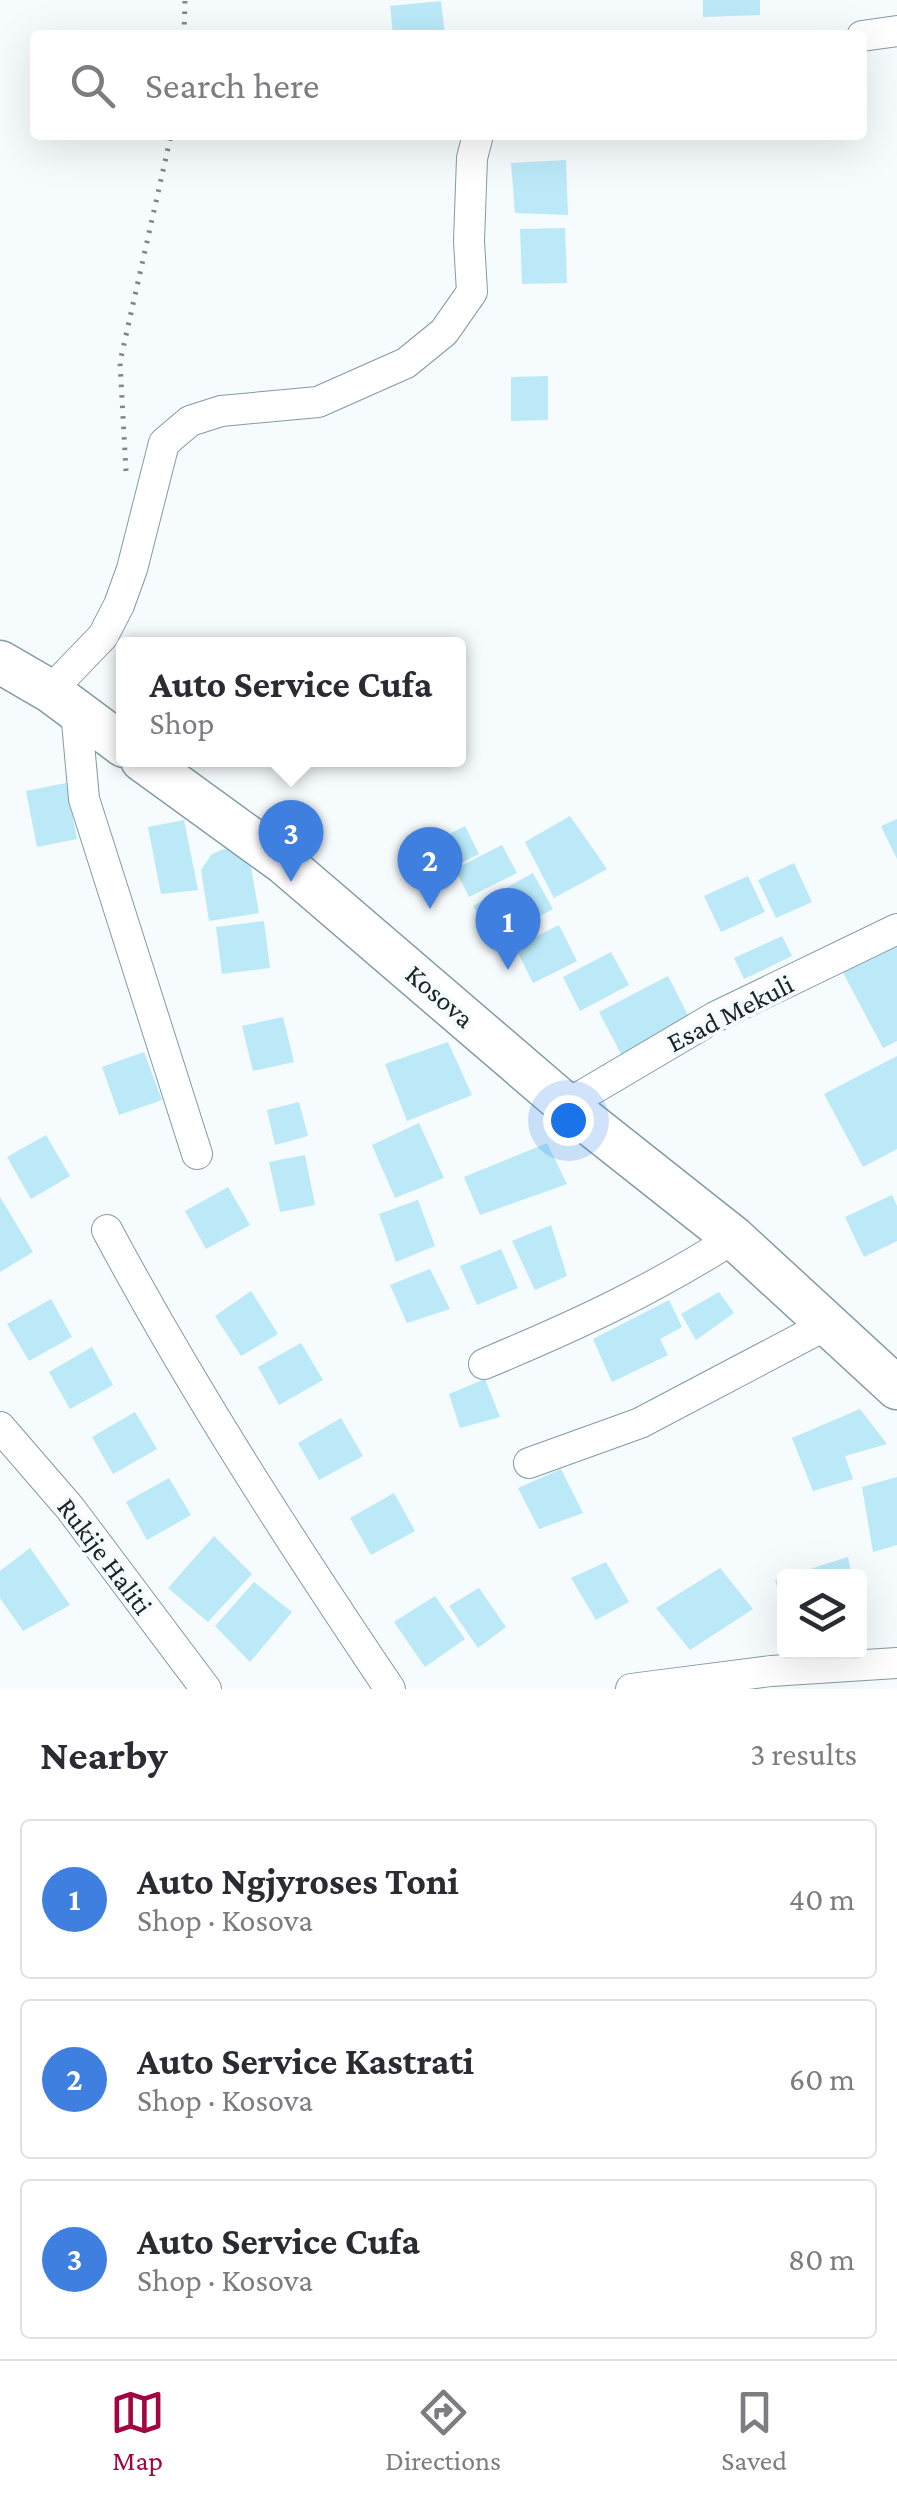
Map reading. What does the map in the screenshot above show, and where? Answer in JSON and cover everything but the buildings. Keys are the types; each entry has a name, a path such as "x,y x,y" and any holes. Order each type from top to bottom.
{"street":[{"path":"867,35 897,31"},
{"path":"197,1154 84,799 63,701 119,604 132,569 164,443 190,421 221,411 318,402 406,363 444,332 472,292 471,174 477,140"},
{"path":"0,662 116,740"},
{"name":"Kosova","path":"152,767 284,863 566,1104 734,1238 897,1388"},
{"name":"Esad Mekuli","path":"566,1104 715,1017 897,929"},
{"path":"106,1230 222,1435 390,1689"},
{"path":"484,1364 592,1319 672,1277 734,1238"},
{"path":"529,1463 640,1423 828,1324"},
{"name":"Rukije Haliti","path":"0,1427 70,1508 201,1688"},
{"path":"631,1689 771,1671 897,1663"}],"path":[{"path":"184,0 184,30"},
{"path":"126,471 120,362 170,140"}],"place":[{"name":"Auto Service Cufa","path":"291,882"},
{"name":"Auto Service Kastrati","path":"430,909"},
{"name":"Auto Ngjyroses Toni","path":"508,970"}]}
